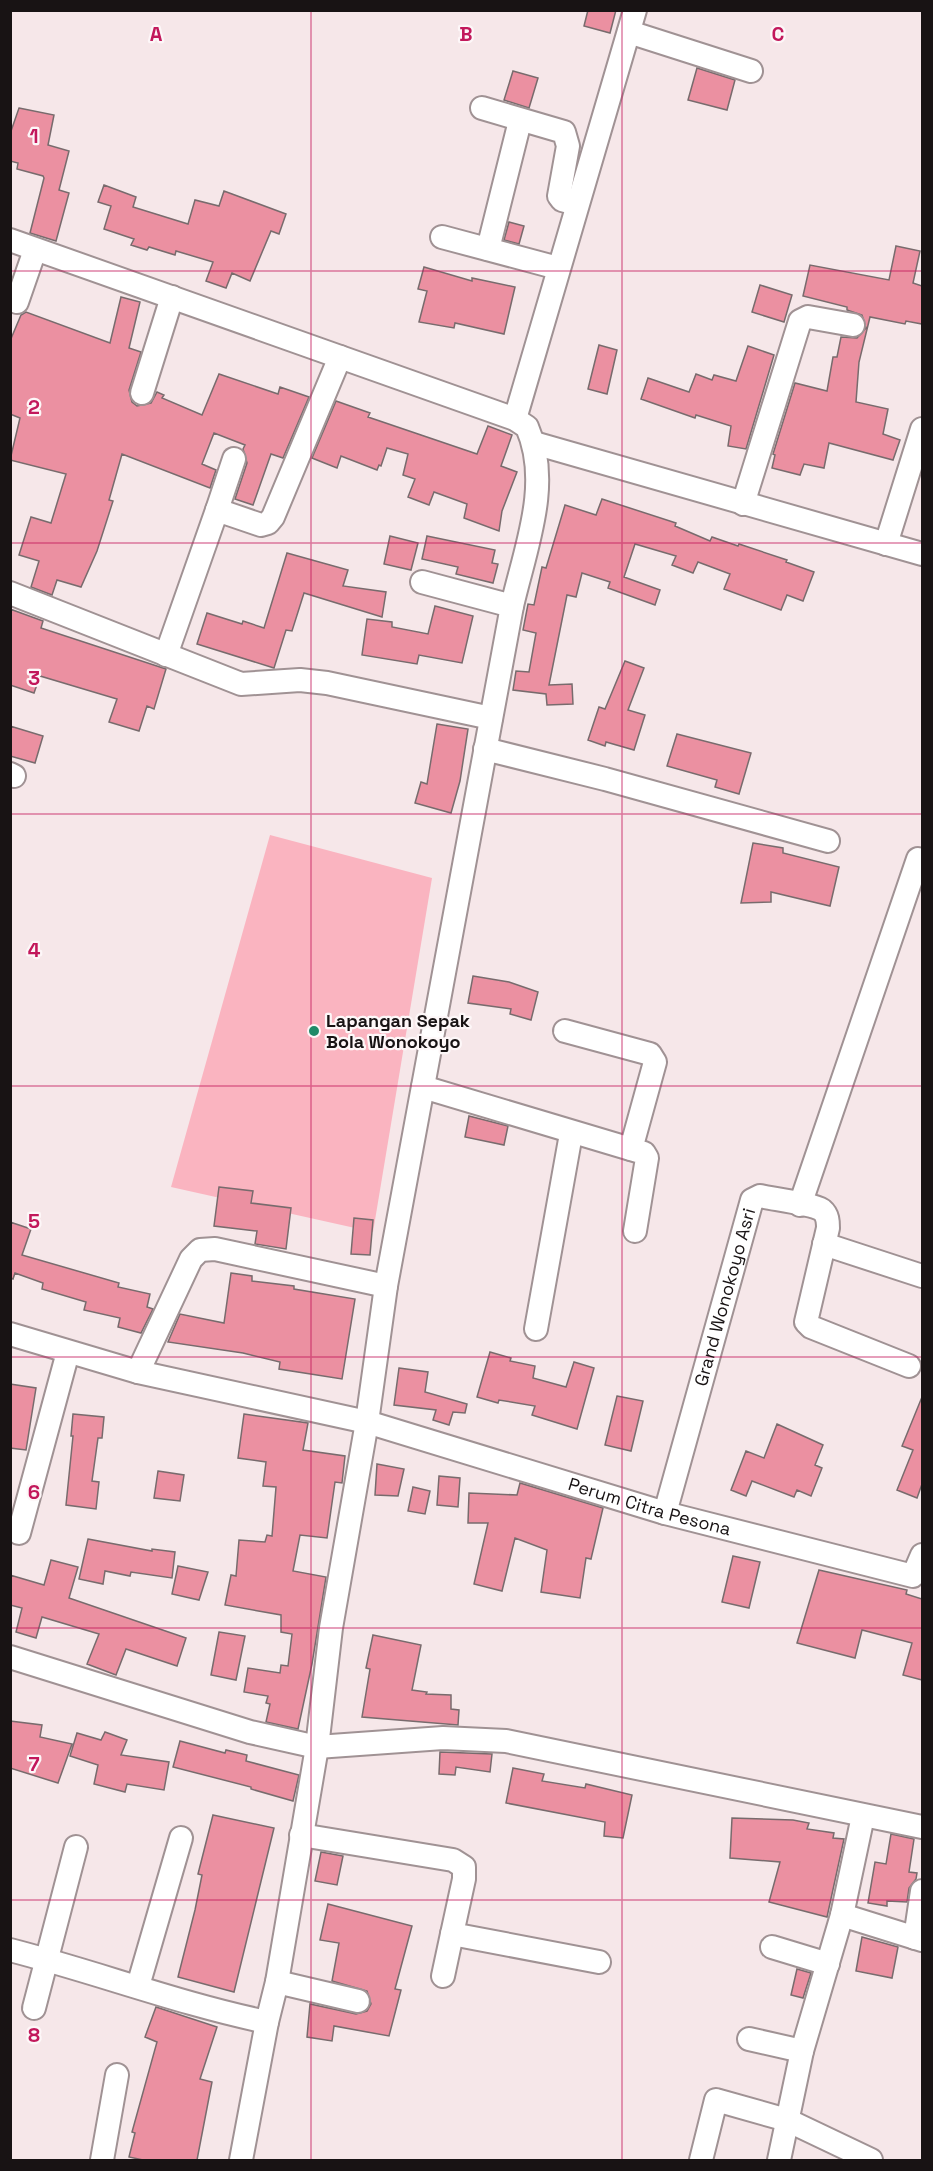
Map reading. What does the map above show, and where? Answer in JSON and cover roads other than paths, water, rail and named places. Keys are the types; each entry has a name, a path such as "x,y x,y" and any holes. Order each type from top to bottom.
{"street":[{"path":"515,419 632,21 751,71"},
{"path":"482,108 520,121 564,132 568,146 560,196 562,200 577,204"},
{"path":"488,249 520,121"},
{"path":"441,237 558,268"},
{"path":"10,240 515,419 527,427 534,443 538,484 512,606 386,1286 367,1422 331,1628 317,1748 277,1982 267,2022 241,2160"},
{"path":"17,302 35,249"},
{"path":"142,393 172,297"},
{"path":"743,504 800,321 808,317 853,325"},
{"path":"217,510 261,525 268,523 273,517 340,357"},
{"path":"886,544 922,429"},
{"path":"534,443 922,554"},
{"path":"166,655 234,459"},
{"path":"422,582 512,606"},
{"path":"10,593 241,684 309,681 491,718"},
{"path":"485,749 605,779 828,841"},
{"path":"800,1205 918,859"},
{"path":"565,1031 650,1054 655,1062 631,1149"},
{"path":"423,1087 571,1134 644,1154 647,1158 635,1232"},
{"path":"536,1329 571,1134"},
{"name":"Grand Wonokoyo Asri","path":"665,1513 752,1200 760,1196 822,1210 828,1218 806,1322 811,1327 909,1366"},
{"path":"824,1244 922,1276"},
{"path":"138,1372 191,1259 200,1250 215,1249 386,1286"},
{"name":"Perum Citra Pesona","path":"10,1334 138,1372 367,1422 665,1513 918,1577 922,1555"},
{"path":"19,1533 68,1352"},
{"path":"10,1657 250,1732 317,1748 443,1738 506,1741 922,1827"},
{"path":"779,2160 802,2051 842,1916 863,1816"},
{"path":"301,1835 453,1860 464,1866 464,1879 443,1976"},
{"path":"138,1986 181,1838"},
{"path":"34,2008 76,1847"},
{"path":"842,1916 919,1939 922,1891"},
{"path":"452,1934 599,1962"},
{"path":"772,1947 828,1964"},
{"path":"10,1950 138,1986 213,2011 267,2022"},
{"path":"277,1982 358,2001"},
{"path":"749,2039 802,2051"},
{"path":"102,2160 117,2075"},
{"path":"701,2160 716,2100 787,2120 871,2160"}],"place":[{"name":"Lapangan Sepak Bola Wonokoyo","path":"314,1031"}]}
